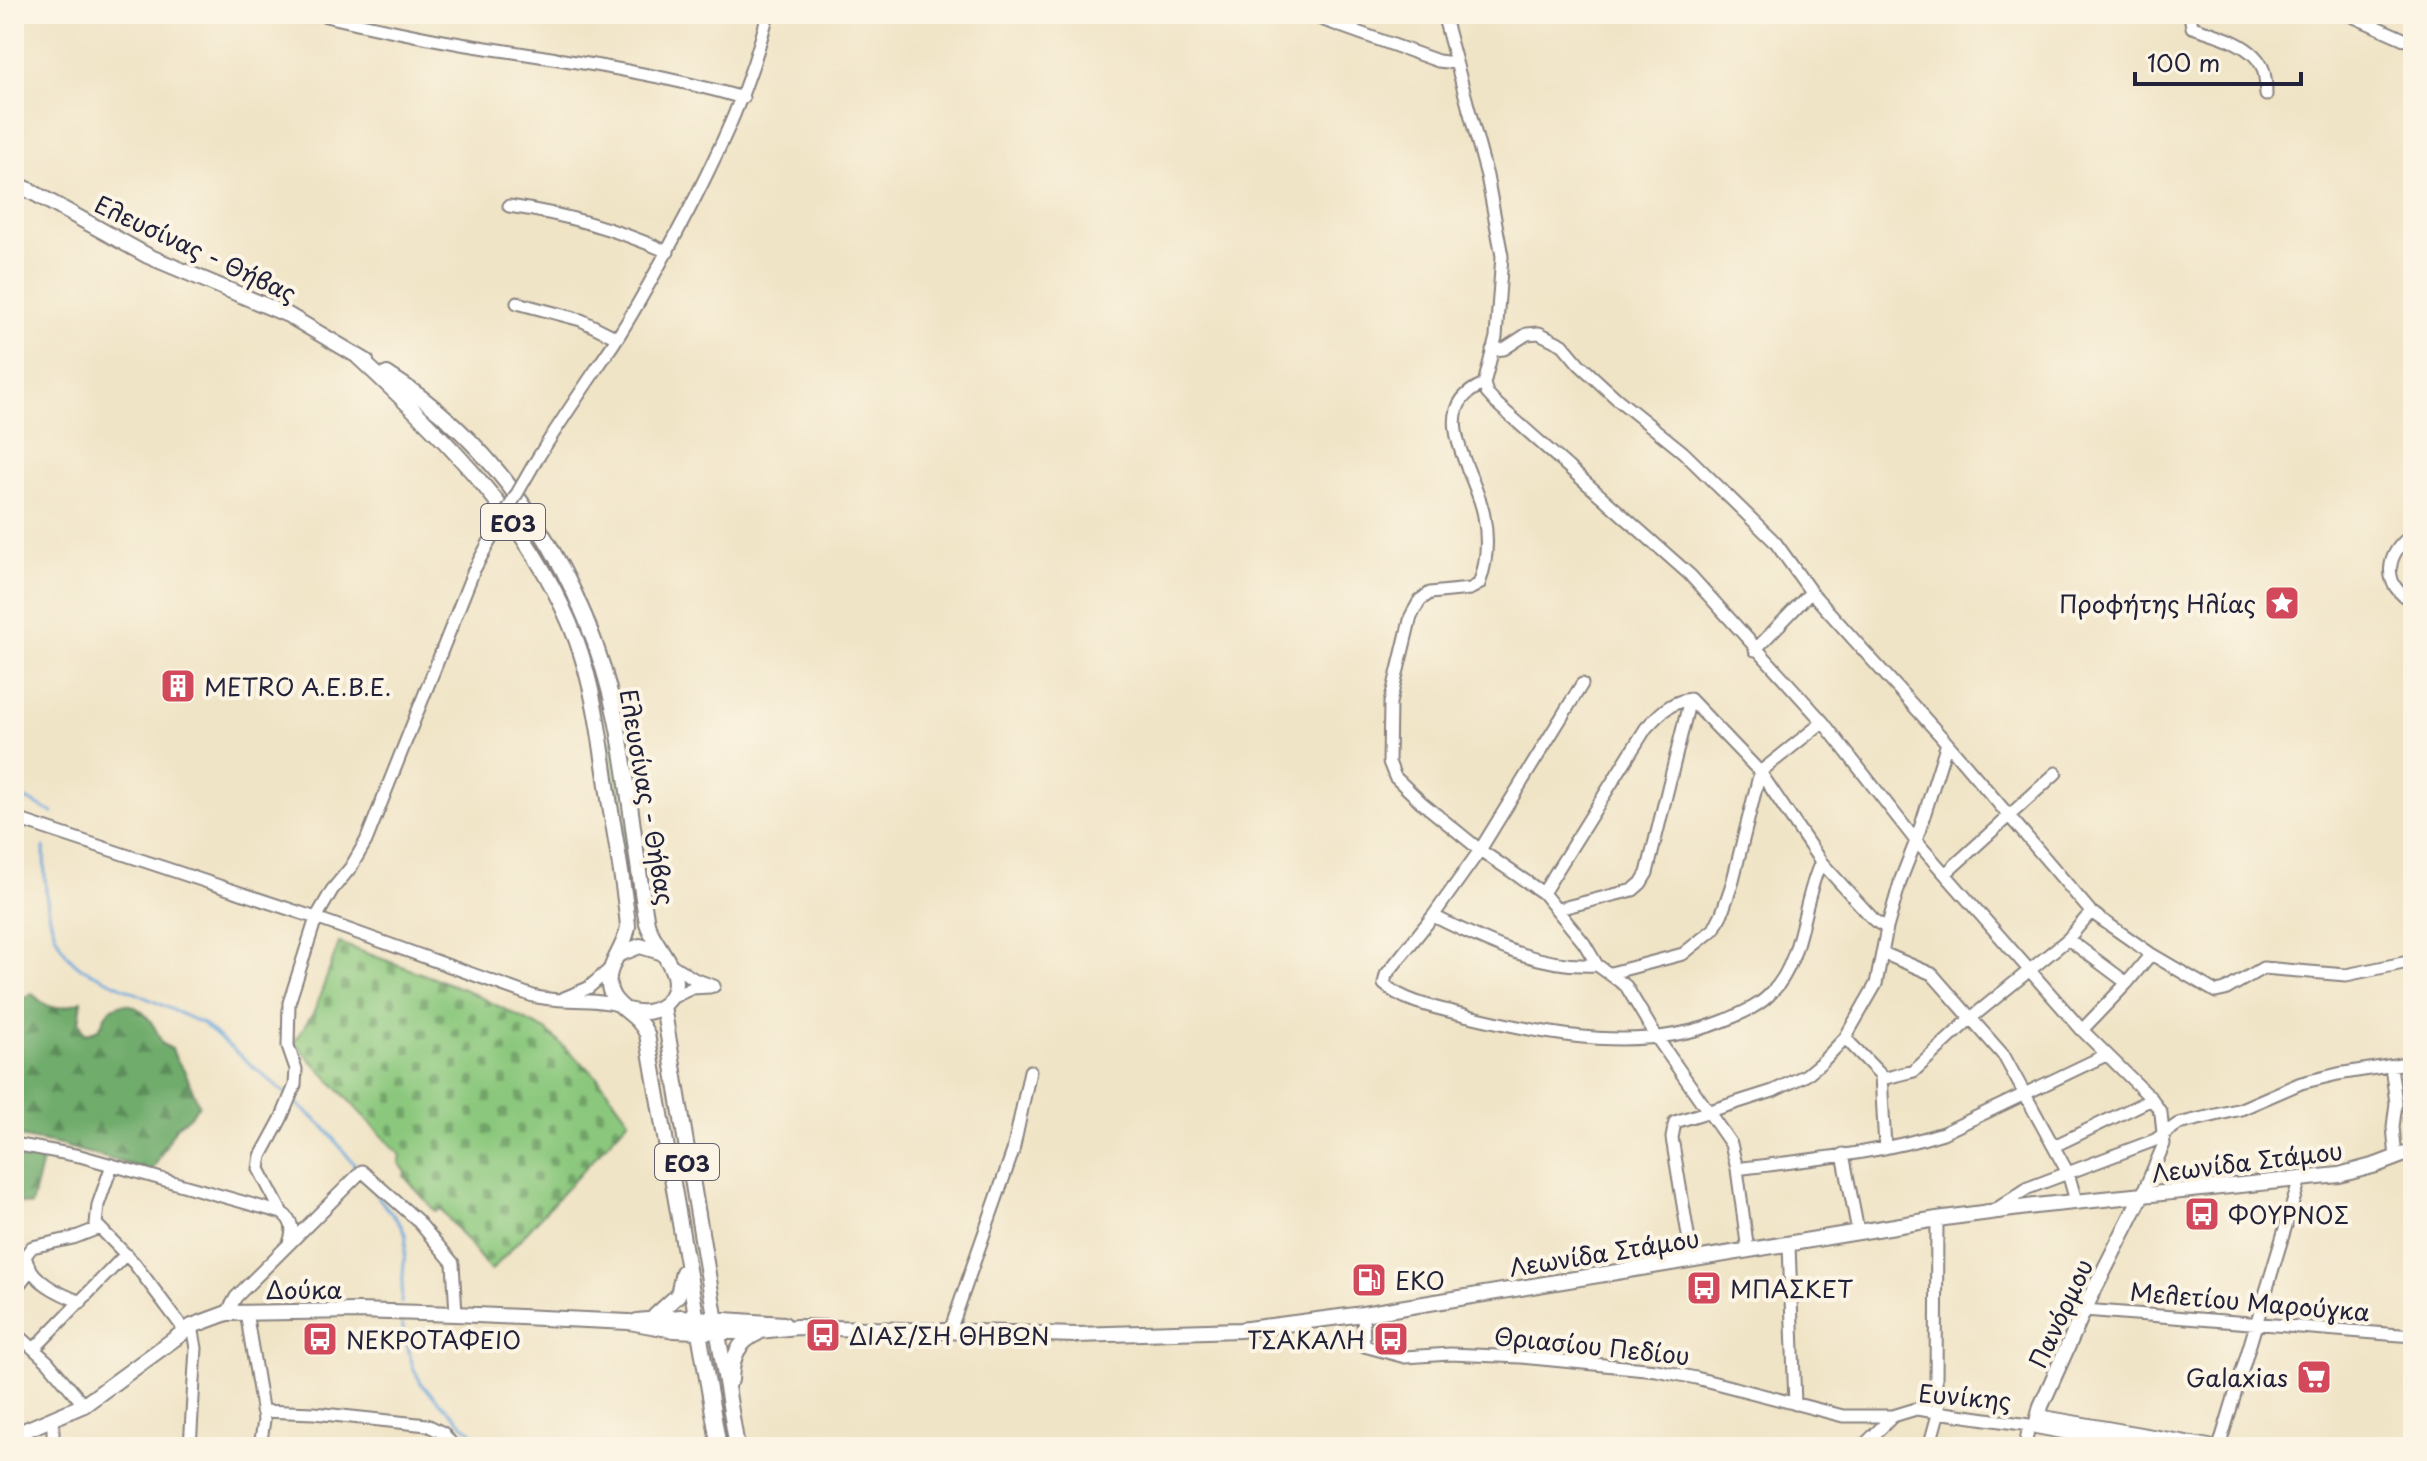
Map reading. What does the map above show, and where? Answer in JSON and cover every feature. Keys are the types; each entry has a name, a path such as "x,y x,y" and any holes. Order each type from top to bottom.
{"main road":[{"name":"Ελευσίνας - Θήβας","path":"14,182 148,256 288,315 426,402 470,441 521,503 563,574 589,632 616,717 647,923 660,952 672,965"},
{"name":"Ελευσίνας - Θήβας","path":"358,357 418,413 490,492 537,560 567,618 587,674 601,741 628,926 620,954 610,969"},
{"path":"620,954 640,946 660,952"},
{"name":"ΕΟ3","path":"672,965 675,982 666,1002 737,1447"},
{"name":"ΕΟ3","path":"610,969 611,993 647,1034 719,1447"},
{"path":"625,1008 646,1013 666,1002"},
{"name":"Λεωνίδα Στάμου","path":"716,1325 763,1331 797,1327 1077,1335 1240,1330 1363,1314 1993,1211 2339,1175 2413,1151"},
{"name":"Πανόρμου","path":"2034,1423 2084,1310 2142,1195"},
{"name":"ΕΟ3","path":"652,1318 675,1301 681,1289 683,1244"},
{"name":"Δούκα","path":"14,1435 84,1405 189,1329 227,1313 357,1311 716,1325"},
{"name":"Δούκα","path":"629,1322 652,1318 697,1324"},
{"name":"Λεωνίδα Στάμου","path":"716,1325 771,1321 797,1327"},
{"name":"ΕΟ3","path":"730,1408 731,1370 735,1353 744,1341 763,1331"},
{"path":"2034,1423 2148,1447"},
{"path":"2034,1423 2209,1447"}],"street":[{"path":"317,14 420,36 593,64 743,98"},
{"path":"287,1248 292,1228 261,1177 259,1162 295,1085 296,1069 288,1046 289,1003 316,918 366,841 474,570 534,464 617,338 668,252 727,138 756,63 768,14"},
{"path":"1307,14 1425,56 1455,63"},
{"path":"1443,14 1487,176 1502,256 1500,311 1484,384 1487,393 1690,575 1823,722 1916,841 2082,1030 2152,1099 2161,1113 2164,1144 2142,1195"},
{"path":"2190,14 2192,27 2227,39 2257,59 2265,77 2266,95"},
{"path":"2347,14 2413,43"},
{"path":"509,206 617,230 668,252"},
{"path":"517,303 581,320 617,338"},
{"path":"1492,350 1504,349 1527,334 1539,333 1563,345 1616,398 1725,490 1775,542 1811,592 1947,743 2091,912 2151,954 2216,992 2263,968 2346,975 2413,961"},
{"path":"1484,384 1471,389 1463,397 1456,411 1455,430 1484,515 1486,545 1483,573 1479,584 1470,589 1430,593 1420,600 1411,616 1390,703 1389,762 1395,777 1413,795 1480,850 1543,893 1558,909 1597,965 1626,986 1657,1038 1731,1144 1748,1251"},
{"path":"2413,534 2398,550 2390,573 2394,587 2413,602"},
{"path":"1755,650 1811,592"},
{"path":"1582,684 1480,850 1386,975 1384,984 1394,993 1532,1031 1614,1041 1657,1038 1711,1026 1749,1010 1771,994 1787,970 1821,862"},
{"path":"1543,893 1646,728 1664,709 1680,700 1690,699"},
{"path":"1690,699 1760,772 1821,862 1875,921 1887,928"},
{"path":"1558,909 1633,890 1641,883 1647,873 1690,699"},
{"path":"1611,973 1683,954 1714,929 1732,884 1760,772 1823,722"},
{"path":"1692,1259 1673,1128 1680,1120 1773,1091 1806,1075 1845,1038 1876,984 1901,879 1947,743"},
{"path":"1945,874 2056,773"},
{"path":"14,818 316,918 522,993 554,1001 602,1001 625,1008"},
{"path":"1882,1079 1914,1071 1971,1018 2068,939 2091,912"},
{"path":"1433,916 1490,943 1536,959 1575,967 1597,965"},
{"path":"2068,939 2127,983"},
{"path":"1883,953 1932,974 2004,1056 2068,1173 2076,1201"},
{"path":"2082,1030 2151,954"},
{"path":"666,1002 692,988 714,986 694,979 672,965"},
{"path":"554,1001 588,988 610,969"},
{"path":"1845,1038 1877,1069 1882,1079 1885,1148"},
{"path":"1737,1169 1885,1148 1943,1133 2106,1055"},
{"path":"1993,1211 2028,1188 2155,1140 2193,1120 2241,1109 2301,1083 2413,1062"},
{"path":"2391,1066 2396,1103 2393,1127 2396,1158"},
{"path":"950,1331 1013,1151 1030,1071"},
{"path":"2054,1146 2152,1099"},
{"path":"14,1144 80,1156 282,1213"},
{"path":"1843,1154 1858,1231"},
{"path":"112,1165 95,1216 99,1228 126,1254 189,1329 196,1348 190,1447"},
{"path":"227,1313 236,1297 362,1171 417,1220 453,1263 456,1314"},
{"path":"2219,1447 2300,1179"},
{"path":"1929,1447 1939,1411 1936,1369 1937,1219"},
{"path":"81,1302 48,1286 26,1262 23,1248 99,1228"},
{"path":"1789,1245 1795,1404"},
{"path":"14,1347 31,1346 81,1302 126,1254"},
{"path":"18,1286 31,1269"},
{"name":"Μελετίου Μαρούγκα","path":"2084,1310 2413,1336"},
{"path":"246,1312 264,1420 260,1447"},
{"name":"Θριασίου Πεδίου","path":"1363,1314 1364,1346 1390,1354 1412,1358 1450,1354 1521,1357 1656,1370 1843,1416 1893,1416"},
{"path":"14,1331 84,1405"},
{"name":"Ευνίκης","path":"1862,1447 1893,1416 1916,1409 2034,1423"},
{"path":"262,1411 314,1413 427,1425 436,1427 454,1447"},
{"path":"53,1418 53,1447"},
{"name":"Πανόρμου","path":"2025,1447 2034,1423"}],"green space":[{"path":"614,741 640,920 634,921 606,742"},
{"path":"339,943 466,990 546,1030 598,1078 629,1120 491,1271 441,1209 435,1211 404,1176 406,1172 399,1163 401,1156 294,1042 314,1012"},
{"path":"32,993 44,1004 55,1008 82,1001 79,1021 85,1034 99,1029 108,1013 118,1006 127,1004 135,1007 155,1027 162,1044 172,1049 199,1105 176,1127 152,1171 60,1145 14,1136 14,1002"},
{"path":"14,1152 43,1157 31,1205 14,1202"}],"waterway":[{"path":"14,793 53,813"},
{"path":"44,847 49,913 53,929 69,957 81,968 203,1024 286,1094"},
{"path":"292,1099 325,1128 358,1169"},
{"path":"361,1176 401,1225 406,1236 401,1303"},
{"path":"401,1320 413,1367 422,1385 487,1447"}],"place":[{"name":"Προφήτης Ηλίας","path":"2282,603"},
{"name":"METRO Α.Ε.Β.Ε.","path":"178,686"},
{"name":"ΦΟΥΡΝΟΣ","path":"2202,1214"},
{"name":"EKO","path":"1369,1280"},
{"name":"ΜΠΑΣΚΕΤ","path":"1704,1288"},
{"name":"ΔΙΑΣ/ΣΗ ΘΗΒΩΝ","path":"823,1335"},
{"name":"ΝΕΚΡΟΤΑΦΕΙΟ","path":"320,1339"},
{"name":"ΤΣΑΚΑΛΗ","path":"1391,1339"},
{"name":"Galaxias","path":"2314,1377"}]}
